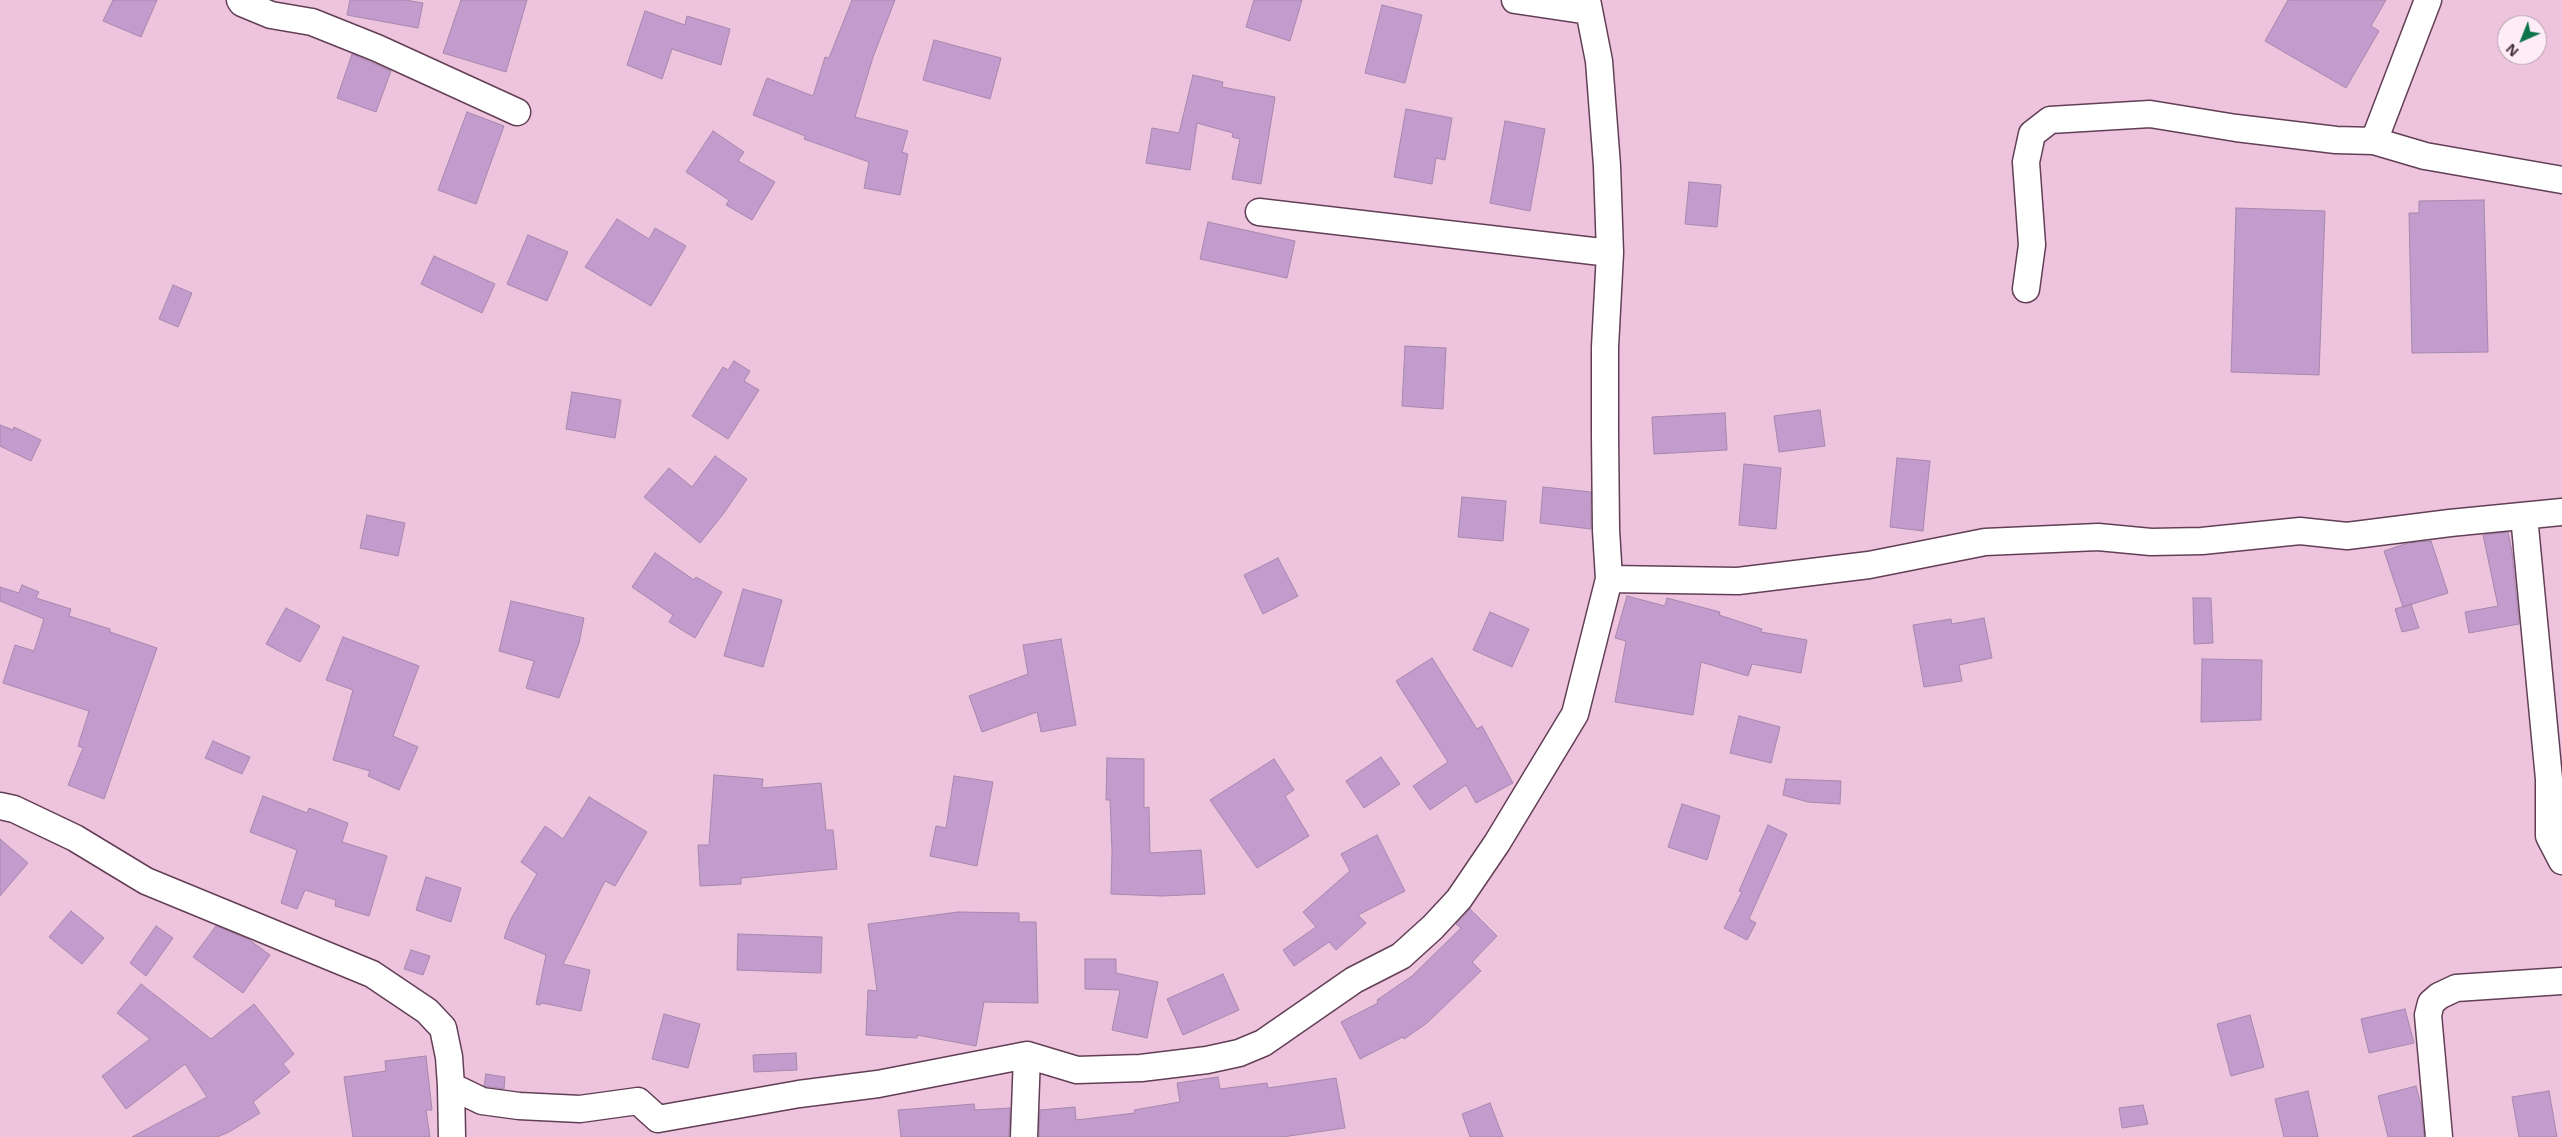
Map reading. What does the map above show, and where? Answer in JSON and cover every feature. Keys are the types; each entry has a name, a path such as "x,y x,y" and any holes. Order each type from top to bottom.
{"street":[{"path":"240,0 242,3 271,16 312,22 353,38 517,112"},
{"path":"451,1086 482,1101 519,1106 580,1109 638,1101 658,1119 799,1094 878,1084 1027,1055 1077,1070 1180,1064 1239,1053 1263,1042 1354,980 1401,956 1433,927 1459,899 1497,843 1575,714 1610,579 1606,530 1605,425 1610,252 1607,166 1599,61 1588,6 1515,0"},
{"path":"2374,140 2428,0"},
{"path":"2026,289 2032,245 2026,162 2032,134 2050,120 2150,114 2236,128 2336,140 2374,140 2425,156 2562,180"},
{"path":"1259,212 1610,252"},
{"path":"1610,579 1738,581 1869,565 1985,542 2098,537 2151,542 2202,542 2300,531 2348,536 2562,512"},
{"path":"2524,516 2549,778 2549,836 2562,861"},
{"path":"0,806 14,809 76,838 146,881 372,974 427,1012 443,1028 449,1057 452,1137"},
{"path":"2439,1137 2428,1016 2431,1003 2439,996 2456,988 2562,980"},
{"path":"1024,1137 1027,1055"},
{"path":"638,1101 650,1137"}],"building":[{"path":"113,0 157,0 141,37 103,21"},
{"path":"350,0 405,0 423,3 418,28 347,15"},
{"path":"461,0 527,0 506,72 443,53"},
{"path":"852,0 895,0 873,57 855,117 908,131 902,152 908,154 900,195 864,188 869,162 804,139 805,136 753,115 767,78 813,96 825,57 829,58"},
{"path":"1254,0 1302,0 1290,41 1246,27"},
{"path":"2288,0 2386,0 2371,26 2379,31 2346,88 2265,41"},
{"path":"1382,5 1422,15 1405,83 1365,73"},
{"path":"645,11 685,25 687,16 730,29 721,65 672,49 662,79 627,65"},
{"path":"934,40 1001,58 990,99 923,80"},
{"path":"352,54 391,71 376,112 337,98"},
{"path":"1193,75 1223,82 1222,87 1275,97 1261,184 1232,179 1240,139 1232,137 1233,133 1197,123 1190,170 1146,163 1152,128 1179,133"},
{"path":"1406,109 1452,118 1445,160 1436,158 1432,184 1394,177"},
{"path":"467,112 504,126 476,204 438,190"},
{"path":"1505,121 1545,129 1530,211 1490,203"},
{"path":"713,131 744,152 738,161 775,182 752,220 726,205 729,200 686,172"},
{"path":"1689,182 1721,185 1717,227 1685,224"},
{"path":"2484,200 2488,352 2412,353 2409,213 2419,213 2419,201"},
{"path":"2236,208 2325,211 2319,375 2231,372"},
{"path":"617,219 649,239 655,228 686,246 651,306 585,267"},
{"path":"1208,222 1295,241 1287,278 1200,259"},
{"path":"528,235 568,252 547,301 507,284"},
{"path":"434,256 495,284 482,313 421,284"},
{"path":"173,285 192,293 178,327 159,319"},
{"path":"1405,346 1446,348 1443,409 1402,406"},
{"path":"734,361 750,371 744,381 759,390 728,439 692,416 723,367 728,370"},
{"path":"572,392 621,400 615,438 566,429"},
{"path":"1820,410 1825,446 1779,452 1774,416"},
{"path":"1725,413 1727,450 1654,454 1652,417"},
{"path":"0,425 13,430 14,427 41,440 31,461 0,446"},
{"path":"715,456 747,479 724,513 700,543 644,497 669,468 692,487"},
{"path":"1897,458 1930,461 1923,531 1890,527"},
{"path":"1744,464 1781,468 1776,529 1739,525"},
{"path":"1543,487 1591,492 1591,529 1540,523"},
{"path":"1462,497 1506,501 1503,541 1458,537"},
{"path":"367,515 405,523 398,556 360,548"},
{"path":"2508,532 2512,552 2519,624 2469,633 2465,612 2498,606 2483,535"},
{"path":"2431,541 2448,593 2403,607 2384,551 2408,543"},
{"path":"655,553 694,580 696,577 722,592 695,638 669,622 673,615 632,587"},
{"path":"1278,558 1298,596 1263,614 1244,575"},
{"path":"22,585 39,592 36,598 71,609 69,616 110,629 110,632 157,648 104,799 68,785 83,748 78,746 89,711 3,683 15,645 34,651 44,619 0,601 0,587 19,593"},
{"path":"743,589 782,600 763,667 724,656"},
{"path":"1627,596 1665,606 1667,598 1720,612 1719,615 1762,629 1761,632 1807,640 1801,673 1752,664 1748,676 1701,662 1693,715 1615,702 1626,641 1615,638"},
{"path":"2193,598 2211,598 2213,643 2194,644"},
{"path":"511,601 584,618 579,643 559,698 526,688 534,661 499,651"},
{"path":"2411,604 2419,628 2402,632 2395,609"},
{"path":"286,608 320,626 300,662 266,644"},
{"path":"1490,612 1529,629 1512,667 1473,650"},
{"path":"1984,618 1992,658 1959,665 1962,681 1924,687 1913,625 1951,619 1952,624"},
{"path":"343,637 419,666 393,736 418,747 399,790 368,776 370,771 333,760 353,690 326,680"},
{"path":"1061,639 1076,725 1041,732 1037,712 982,732 969,696 1028,674 1023,645"},
{"path":"1432,658 1477,729 1482,726 1513,783 1476,803 1466,785 1430,810 1413,786 1448,762 1396,681"},
{"path":"2202,659 2262,660 2261,720 2201,722"},
{"path":"1739,716 1780,727 1771,763 1730,753"},
{"path":"213,741 250,757 242,774 205,758"},
{"path":"1381,757 1400,784 1364,808 1346,781"},
{"path":"1107,758 1144,759 1144,808 1149,807 1150,853 1201,850 1205,894 1162,896 1111,894 1112,851 1110,800 1106,800"},
{"path":"1274,759 1294,790 1285,796 1309,836 1257,868 1210,800"},
{"path":"714,775 763,779 762,788 821,783 826,830 833,830 837,869 741,878 741,884 700,886 698,845 709,845"},
{"path":"954,776 993,782 977,866 930,856 936,826 946,828"},
{"path":"1786,779 1841,781 1840,804 1808,802 1783,795"},
{"path":"263,796 307,813 309,808 348,823 342,842 387,856 369,916 335,906 336,900 305,890 297,909 281,903 297,850 250,832"},
{"path":"589,797 647,832 615,886 605,881 563,964 590,970 581,1011 542,1003 540,1005 536,1004 546,955 504,938 511,919 537,874 521,862 545,826 563,839"},
{"path":"1682,804 1720,816 1707,860 1668,847"},
{"path":"1768,825 1787,834 1749,919 1756,923 1747,940 1724,928 1742,892 1739,891"},
{"path":"1377,835 1405,891 1358,915 1366,923 1336,950 1329,942 1294,966 1283,950 1316,927 1303,912 1350,871 1341,854"},
{"path":"0,839 28,863 0,896"},
{"path":"426,877 461,888 451,922 416,910"},
{"path":"1470,909 1497,936 1472,962 1481,971 1427,1023 1404,1039 1403,1037 1360,1059 1341,1022 1378,1003 1377,1000 1412,976 1461,928 1456,924"},
{"path":"71,911 104,938 82,964 49,937"},
{"path":"958,912 1019,913 1019,922 1036,922 1038,1003 984,1002 976,1046 917,1035 917,1038 866,1035 868,990 877,991 868,924"},
{"path":"156,926 173,938 146,976 130,963"},
{"path":"216,926 248,939 270,955 243,993 193,957"},
{"path":"738,934 822,937 821,973 737,970"},
{"path":"411,950 430,956 423,975 404,969"},
{"path":"1085,959 1116,959 1116,973 1158,982 1147,1038 1112,1030 1120,990 1085,989"},
{"path":"1223,974 1239,1010 1183,1035 1167,999"},
{"path":"141,984 211,1039 254,1004 294,1054 283,1064 290,1072 253,1102 260,1113 217,1137 132,1137 207,1097 185,1064 126,1109 102,1076 150,1039 117,1013"},
{"path":"2405,1009 2414,1043 2369,1053 2361,1019"},
{"path":"664,1014 700,1024 688,1068 652,1059"},
{"path":"2250,1015 2264,1067 2231,1076 2217,1024"},
{"path":"796,1053 797,1070 754,1072 753,1055"},
{"path":"426,1056 432,1110 426,1110 430,1137 353,1137 344,1077 386,1071 385,1061"},
{"path":"486,1074 505,1077 504,1089 484,1086"},
{"path":"1218,1077 1220,1089 1267,1083 1268,1088 1336,1078 1345,1128 1282,1137 1039,1137 1040,1110 1075,1107 1076,1120 1135,1113 1134,1110 1180,1102 1177,1083"},
{"path":"2416,1086 2421,1105 2424,1137 2388,1137 2378,1096"},
{"path":"2308,1091 2318,1137 2284,1137 2275,1099"},
{"path":"2549,1091 2557,1137 2519,1137 2512,1097"},
{"path":"1490,1103 1503,1137 1470,1137 1462,1114"},
{"path":"974,1104 975,1110 1010,1108 1009,1137 901,1137 898,1110"},
{"path":"2143,1105 2148,1124 2122,1128 2119,1108"}]}
